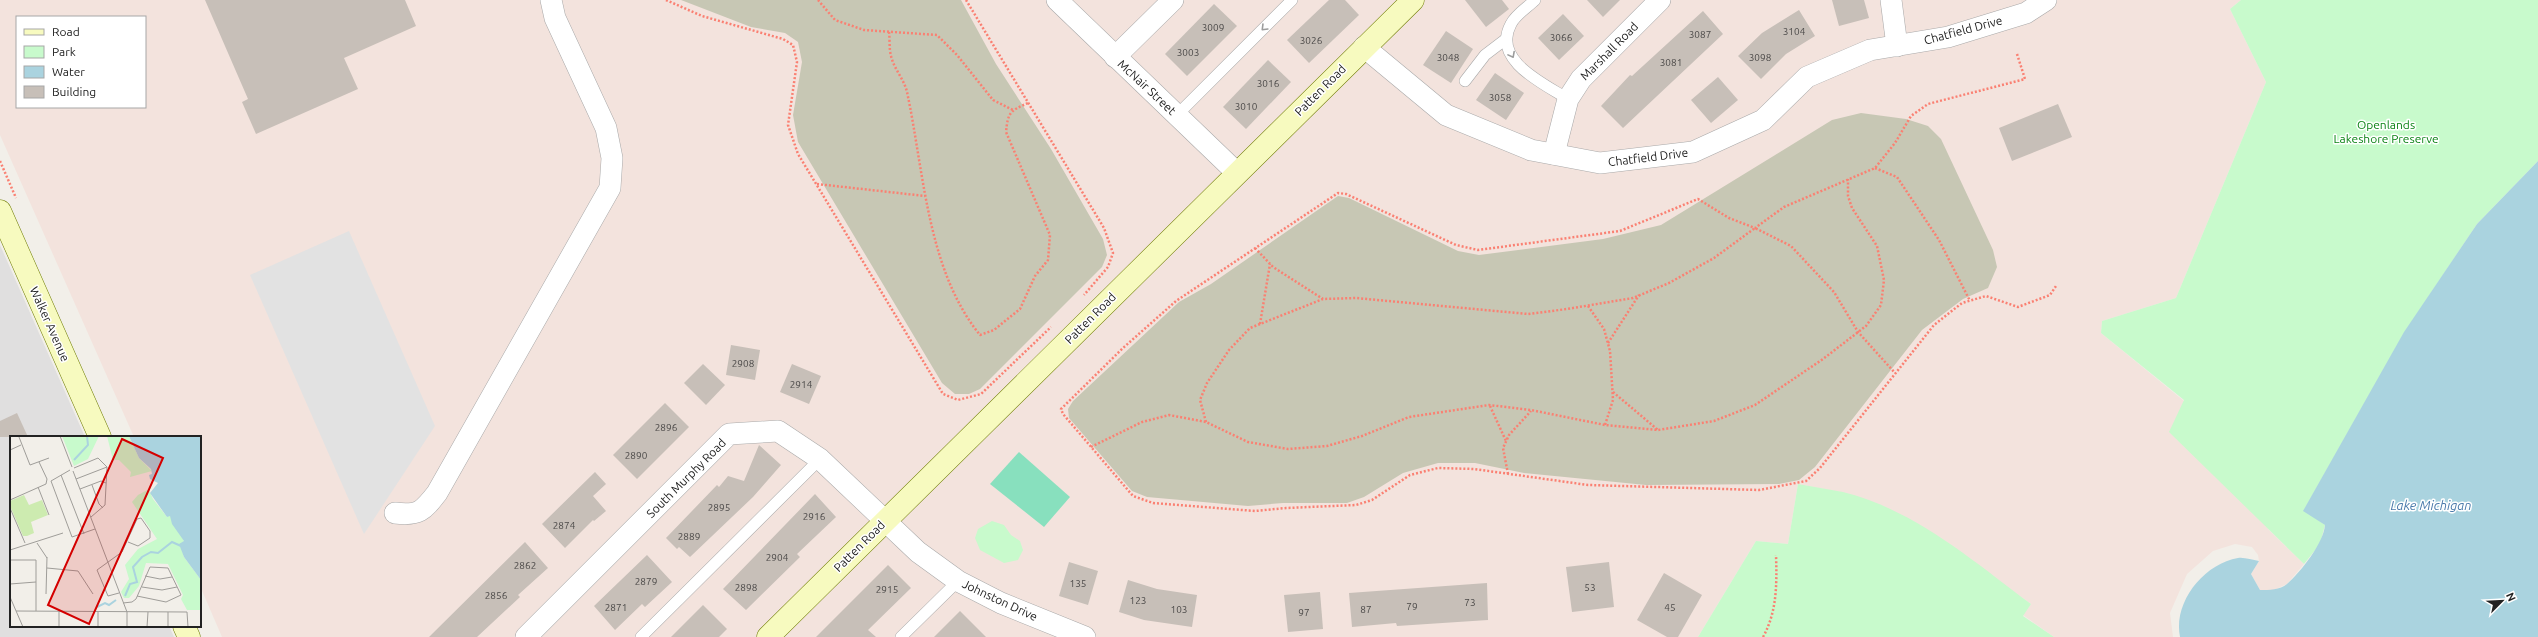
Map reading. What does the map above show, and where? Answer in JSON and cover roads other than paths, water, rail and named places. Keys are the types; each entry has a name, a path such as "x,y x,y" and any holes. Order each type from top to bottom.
{"street":[{"path":"395,513 412,515 425,508 437,493 610,188 612,158 606,128 556,18 550,0"},
{"name":"McNair Street","path":"1058,0 1237,173"},
{"path":"1116,57 1173,0"},
{"name":"Patten Road","path":"768,637 1412,0"},
{"name":"Marshall Road","path":"1554,154 1568,99 1581,79 1660,0"},
{"path":"1891,0 1897,46"},
{"name":"Chatfield Drive","path":"1364,48 1446,115 1531,150 1600,164 1693,152 1763,120 1807,77 1870,50 1962,33 2026,13 2046,0"},
{"name":"Walker Avenue","path":"0,211 100,436"},
{"name":"South Murphy Road","path":"526,637 730,434 778,431 820,459 885,520"},
{"name":"Johnston Drive","path":"885,520 918,552 958,581 1001,603 1085,637"},
{"path":"184,627 189,637"}],"lane":[{"path":"1177,115 1292,0"},
{"path":"1535,0 1511,23 1506,39 1510,56 1524,71 1568,99"},
{"path":"1465,81 1485,54 1506,39"},
{"path":"641,637 820,459"},
{"path":"901,637 958,581"}],"water":[{"name":"Lake Michigan","path":"2538,161 2538,637 2180,637 2179,624 2181,611 2186,599 2193,587 2213,568 2238,558 2259,561 2251,574 2260,590 2267,590 2278,589 2284,586 2293,579 2305,565 2321,540 2325,525 2303,511 2404,332 2477,224"}],"park label":[{"name":"Openlands Lakeshore Preserve","path":"2386,131"}]}
